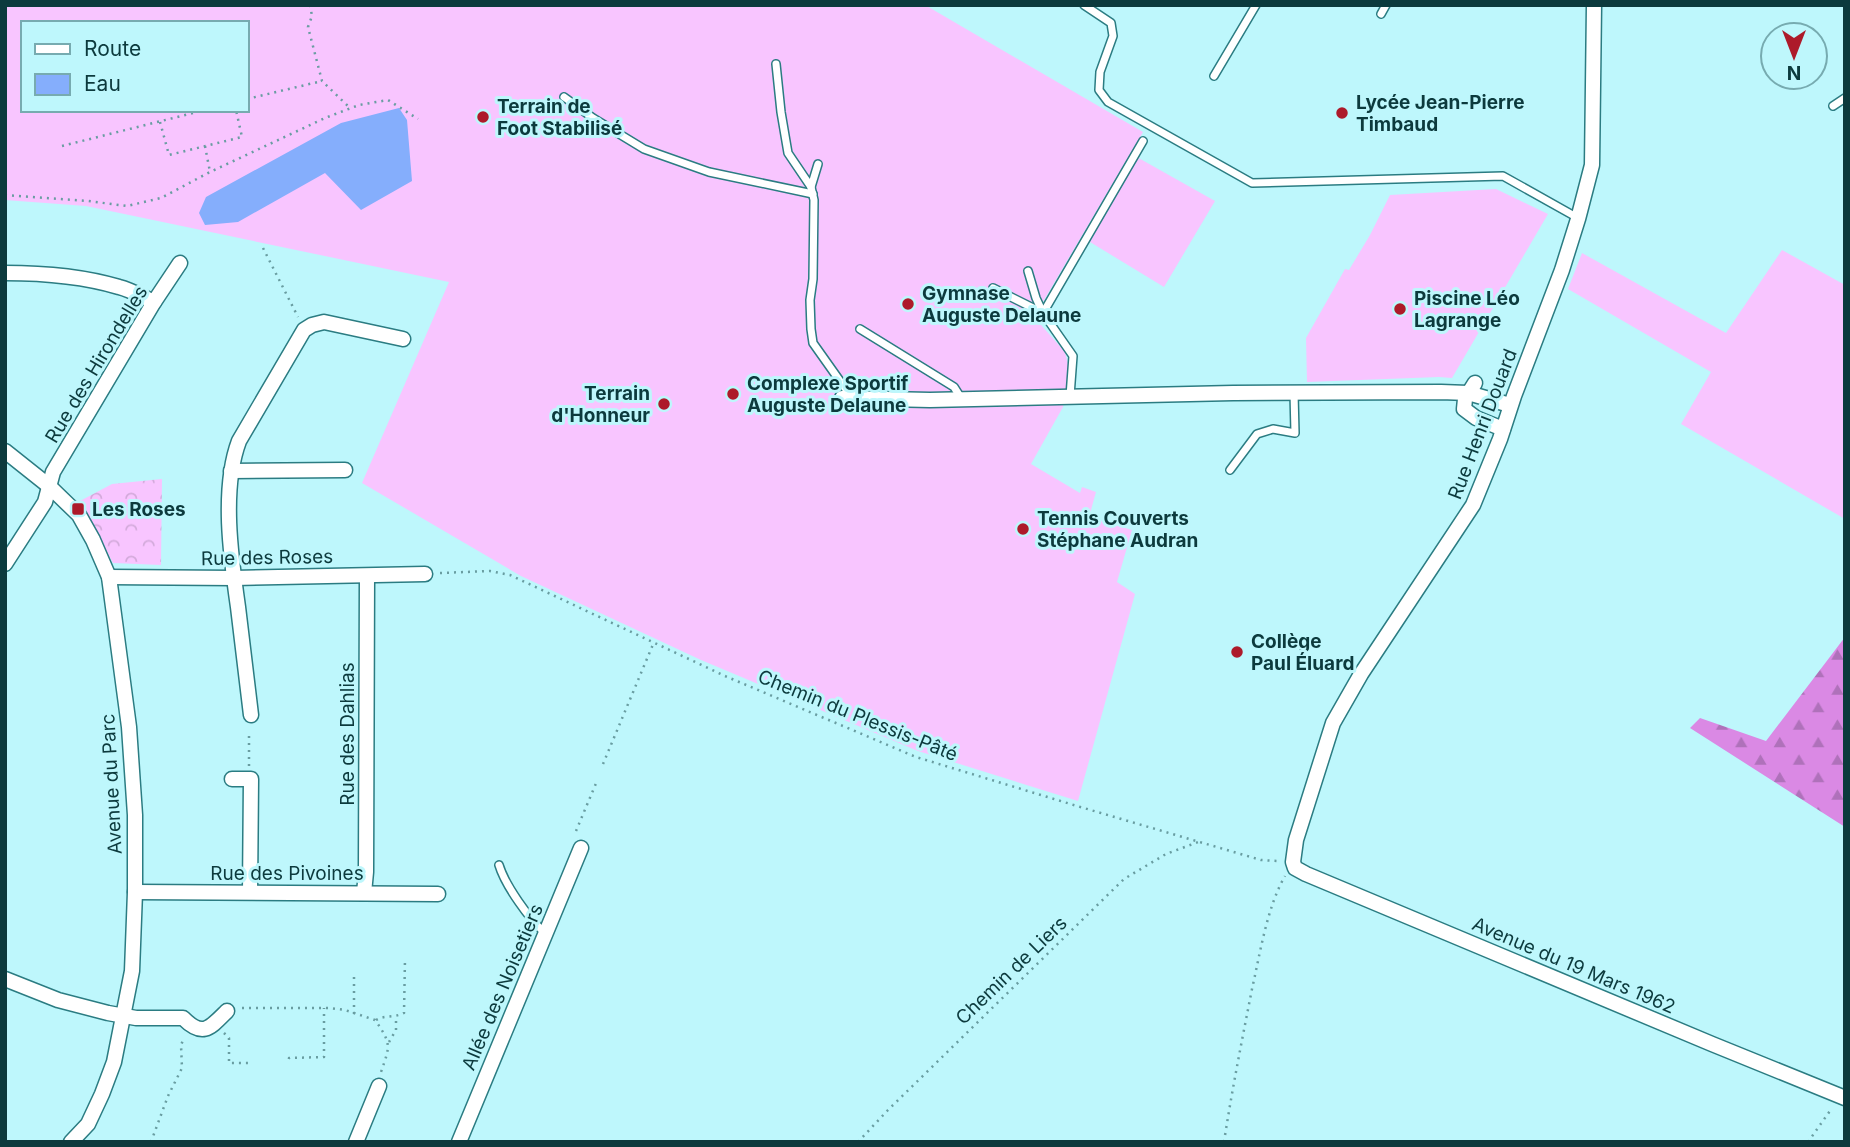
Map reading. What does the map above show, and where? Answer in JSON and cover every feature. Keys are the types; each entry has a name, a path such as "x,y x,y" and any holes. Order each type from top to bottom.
{"street":[{"name":"Rue Henri Douard","path":"1293,862 1296,840 1333,723 1361,674 1474,505 1562,270 1592,165 1594,5"},
{"name":"Rue des Hirondelles","path":"5,564 45,502 53,472 180,263"},
{"path":"5,273 75,277 121,287 154,302"},
{"path":"251,715 230,531 230,489 234,453 304,330 324,322 403,339"},
{"path":"847,399 1472,388 1510,405"},
{"path":"1472,388 1464,409 1503,429"},
{"name":"Avenue du Parc","path":"5,451 79,514 93,540 109,577 129,727 135,816 132,971 114,1062 103,1094 88,1124 71,1142"},
{"path":"231,471 345,470"},
{"name":"Rue des Roses","path":"109,577 234,578 425,573"},
{"name":"Rue des Dahlias","path":"364,893 367,576"},
{"path":"232,779 251,779 250,892"},
{"name":"Allée des Noisetiers","path":"459,1142 581,848"},
{"name":"Avenue du 19 Mars 1962","path":"1293,862 1295,868 1306,874 1843,1094"},
{"name":"Rue des Pivoines","path":"135,892 438,894"},
{"path":"5,979 58,1000 108,1013 135,1018 183,1018 198,1030 215,1023 227,1011"},
{"path":"356,1142 379,1086"}],"lane":[{"path":"1084,5 1111,23 1113,36 1100,72 1099,90 1108,102 1252,183 1503,176 1578,219"},
{"path":"1214,76 1256,5"},
{"path":"1381,14 1386,5"},
{"path":"776,64 788,153 812,190"},
{"path":"564,97 644,149 709,172 812,190"},
{"path":"1833,106 1845,98"},
{"path":"1043,313 1143,141"},
{"path":"818,164 812,190 812,335 813,342 847,399"},
{"path":"1028,271 1043,313 1073,356 1070,396"},
{"path":"993,288 1043,313"},
{"path":"860,329 954,387 961,399"},
{"path":"1230,470 1257,434 1273,429 1295,433 1294,393"},
{"path":"499,865 503,877 535,924 546,933"}],"path":[{"path":"310,5 312,16 308,27 322,80 350,108"},
{"path":"248,99 322,80"},
{"path":"5,195 127,206 161,198 210,172 359,105 388,100 418,119"},
{"path":"62,146 198,112"},
{"path":"160,122 169,155 242,137 236,112"},
{"path":"205,146 210,172"},
{"path":"263,248 304,330"},
{"name":"Chemin du Plessis-Pâté","path":"425,573 490,571 510,575 725,676 916,757 1261,860 1293,862"},
{"path":"603,764 654,642"},
{"path":"251,715 251,779"},
{"path":"576,831 597,781"},
{"name":"Chemin de Liers","path":"858,1142 1124,880 1166,854 1201,841"},
{"path":"1224,1142 1262,944 1282,881 1293,862"},
{"path":"375,1020 404,1013 405,959"},
{"path":"354,972 354,1014"},
{"path":"227,1011 235,1007 324,1007 345,1010 375,1020 389,1042"},
{"path":"289,1059 324,1057 324,1007"},
{"path":"379,1086 378,1080 389,1042 396,1030 396,1017"},
{"path":"215,1023 229,1038 229,1063 249,1063 249,1066"},
{"path":"151,1142 182,1068 181,1045 191,1026"},
{"path":"1808,1142 1843,1094"}],"green space":[{"name":"Complexe Sportif Auguste Delaune","path":"5,5 925,5 1143,132 1034,317 1065,352 1069,368 1063,407 1031,464 1080,493 1082,487 1096,492 1089,517 1132,530 1117,582 1135,594 1078,801 918,751 701,660 521,576 362,483 449,282 86,206 5,200"},
{"path":"1135,156 1215,201 1164,287 1090,242"},
{"path":"1496,189 1548,214 1452,378 1307,382 1306,338 1345,269 1349,270 1370,235 1390,195"},
{"path":"1782,250 1845,285 1845,519 1681,424 1711,372 1568,289 1582,253 1726,333"},
{"path":"162,479 161,565 113,563 80,501 112,484"},
{"path":"1845,637 1845,827 1690,728 1700,718 1766,741"}],"water":[{"path":"399,108 407,120 412,181 361,210 325,173 238,222 205,225 199,213 206,197 341,123"}],"place":[{"name":"Lycée Jean-Pierre Timbaud","path":"1342,113"},
{"name":"Terrain de Foot Stabilisé","path":"483,117"},
{"name":"Gymnase Auguste Delaune","path":"908,304"},
{"name":"Piscine Léo Lagrange","path":"1400,309"},
{"name":"Complexe Sportif Auguste Delaune","path":"733,394"},
{"name":"Terrain d'Honneur","path":"664,404"},
{"name":"Les Roses","path":"78,509"},
{"name":"Tennis Couverts Stéphane Audran","path":"1023,529"},
{"name":"Collège Paul Éluard","path":"1237,652"}]}
